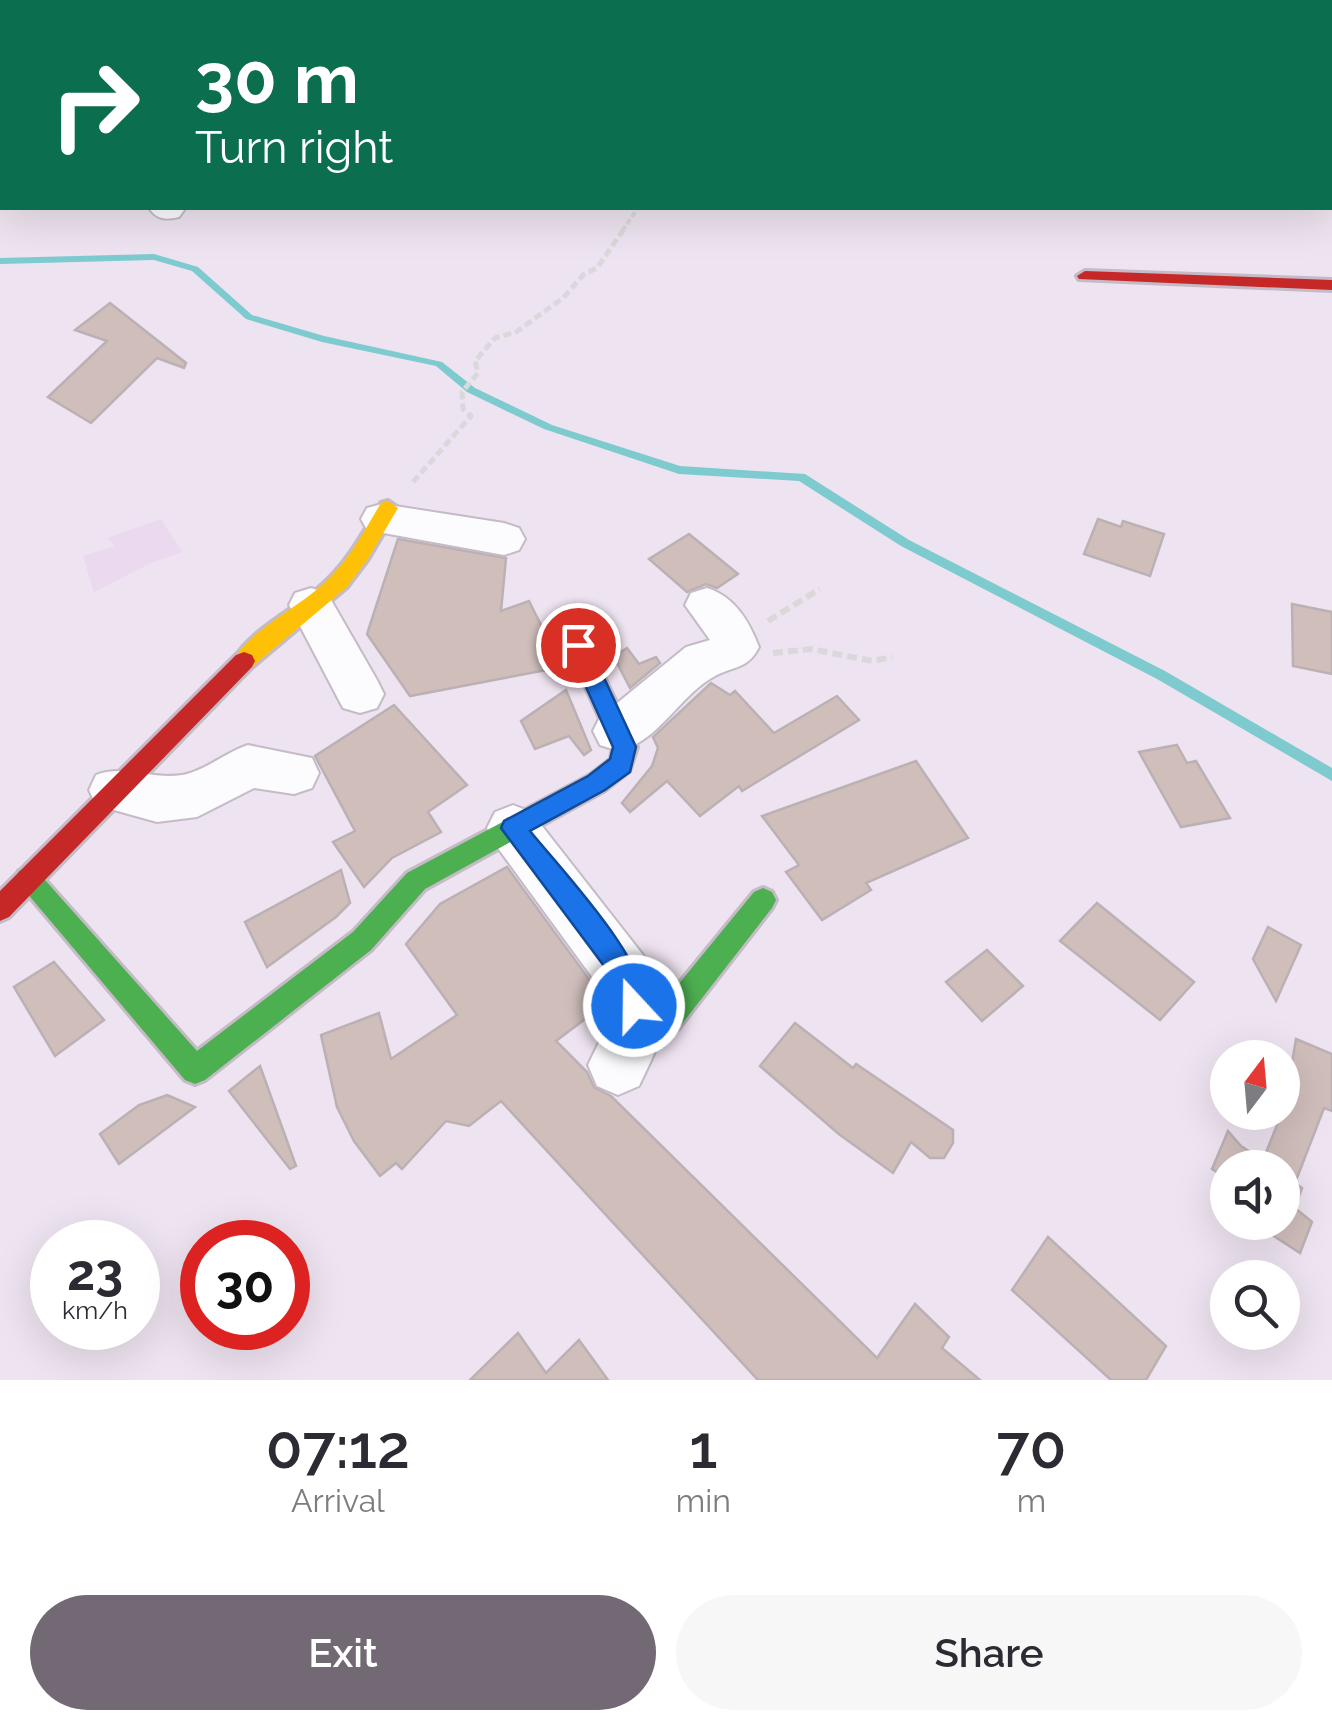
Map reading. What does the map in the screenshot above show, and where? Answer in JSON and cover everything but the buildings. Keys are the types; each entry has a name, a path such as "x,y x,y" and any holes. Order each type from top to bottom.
{"street":[{"path":"1084,276 1332,285"},
{"path":"0,909 268,636 350,570 385,514 504,539"},
{"path":"311,605 360,694"},
{"path":"617,731 702,660 725,655 736,647 720,623"},
{"path":"28,880 195,1070 362,942 416,881 596,783 621,764 624,747 578,645"},
{"path":"114,790 157,800 197,795 248,766 294,773"},
{"path":"513,828 630,983 627,1047"},
{"path":"627,1047 668,1020 763,900"}],"path":[{"path":"385,514 471,416 463,409 462,392 478,373 475,360 495,338 516,332 563,298 584,274 598,268 637,210"},
{"path":"720,623 820,589"},
{"path":"720,623 778,654 811,648 872,662 892,657"}],"shaded area":[{"path":"161,519 182,552 94,592 83,556 115,546 107,538"}],"waterway":[{"path":"0,261 154,257 195,269 249,317 322,339 439,364 471,390 548,427 679,470 801,477 905,543 1161,675 1332,775"}],"traffic: fast":[{"path":"28,879 195,1070 362,941 416,881 597,783 621,764 625,747 578,645"},
{"path":"636,1029 668,1019 763,900"}],"traffic: slow":[{"path":"244,661 339,581 361,554 388,508"}],"traffic: jam":[{"path":"1085,276 1332,285"},
{"path":"0,909 244,661"}],"route":[{"path":"578,645 624,747 621,764 596,783 513,828 620,965 630,983 634,1006"}]}
